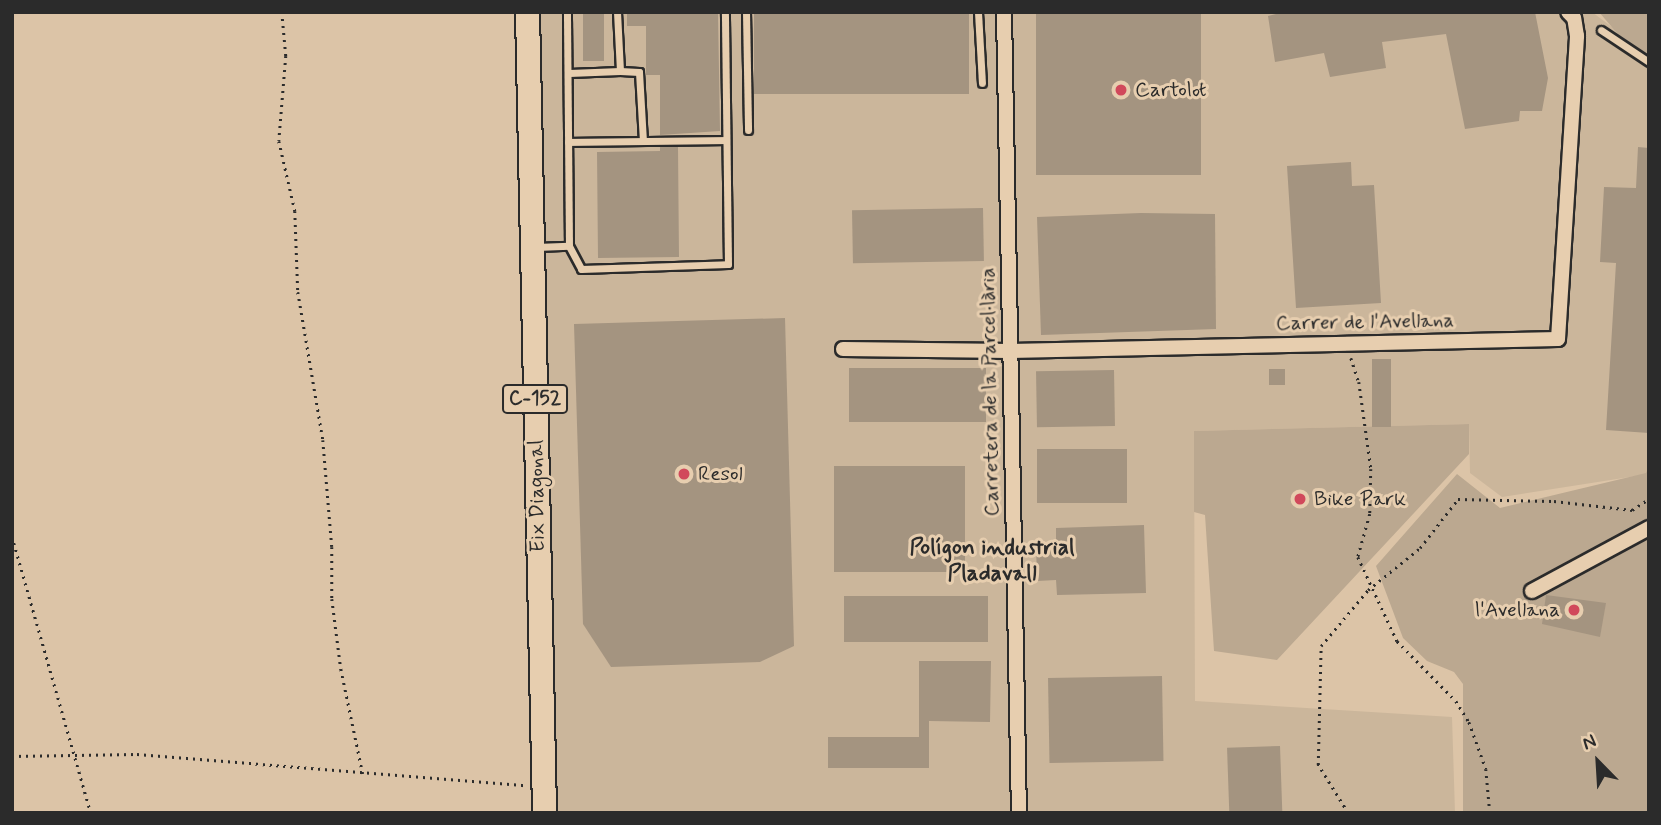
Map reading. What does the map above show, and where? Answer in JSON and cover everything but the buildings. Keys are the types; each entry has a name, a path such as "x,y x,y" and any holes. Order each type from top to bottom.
{"main road":[{"name":"Eix Diagonal","path":"527,12 544,813"}],"street":[{"name":"Carretera de la Parcel·lària","path":"1004,12 1019,813"},
{"name":"Carrer de l'Avellana","path":"843,349 1010,351 1558,339 1577,36 1574,18 1568,12"},
{"path":"1532,591 1649,528"}],"lane":[{"path":"567,12 569,246 581,269 726,264 729,258 725,12"},
{"path":"617,12 620,71"},
{"path":"746,12 748,130"},
{"path":"978,12 982,83"},
{"path":"1601,30 1649,62"},
{"path":"569,73 620,71 639,74 643,141"},
{"path":"568,142 726,140"},
{"path":"532,247 569,246"}],"path":[{"path":"282,12 286,56 279,141 295,211 297,281 323,440 339,657 363,774"},
{"path":"1350,351 1371,468 1371,505 1358,553 1397,641 1456,701 1469,722 1486,768 1490,813"},
{"path":"1348,813 1318,765 1321,646 1374,584 1420,548 1458,499 1554,500 1632,510 1649,499"},
{"path":"12,536 91,813"},
{"path":"12,756 74,752 544,785"}],"shaded area":[{"path":"538,12 1592,12 1649,55 1649,474 1502,497 1470,473 1469,424 1194,431 1195,701 1452,717 1455,813 557,813"},
{"path":"1599,12 1649,12 1649,58 1622,39"},
{"path":"1469,424 1469,454 1277,660 1214,651 1205,515 1194,512 1194,431"},
{"path":"1649,467 1649,813 1463,813 1463,684 1454,672 1427,661 1403,638 1376,566 1457,474 1500,508 1646,473"}],"place":[{"name":"Cartolot","path":"1121,90"},
{"name":"Resol","path":"684,474"},
{"name":"Bike Park","path":"1300,499"},
{"name":"l'Avellana","path":"1574,610"}],"district":[{"name":"Polígon industrial Pladavall","path":"992,561"}]}
